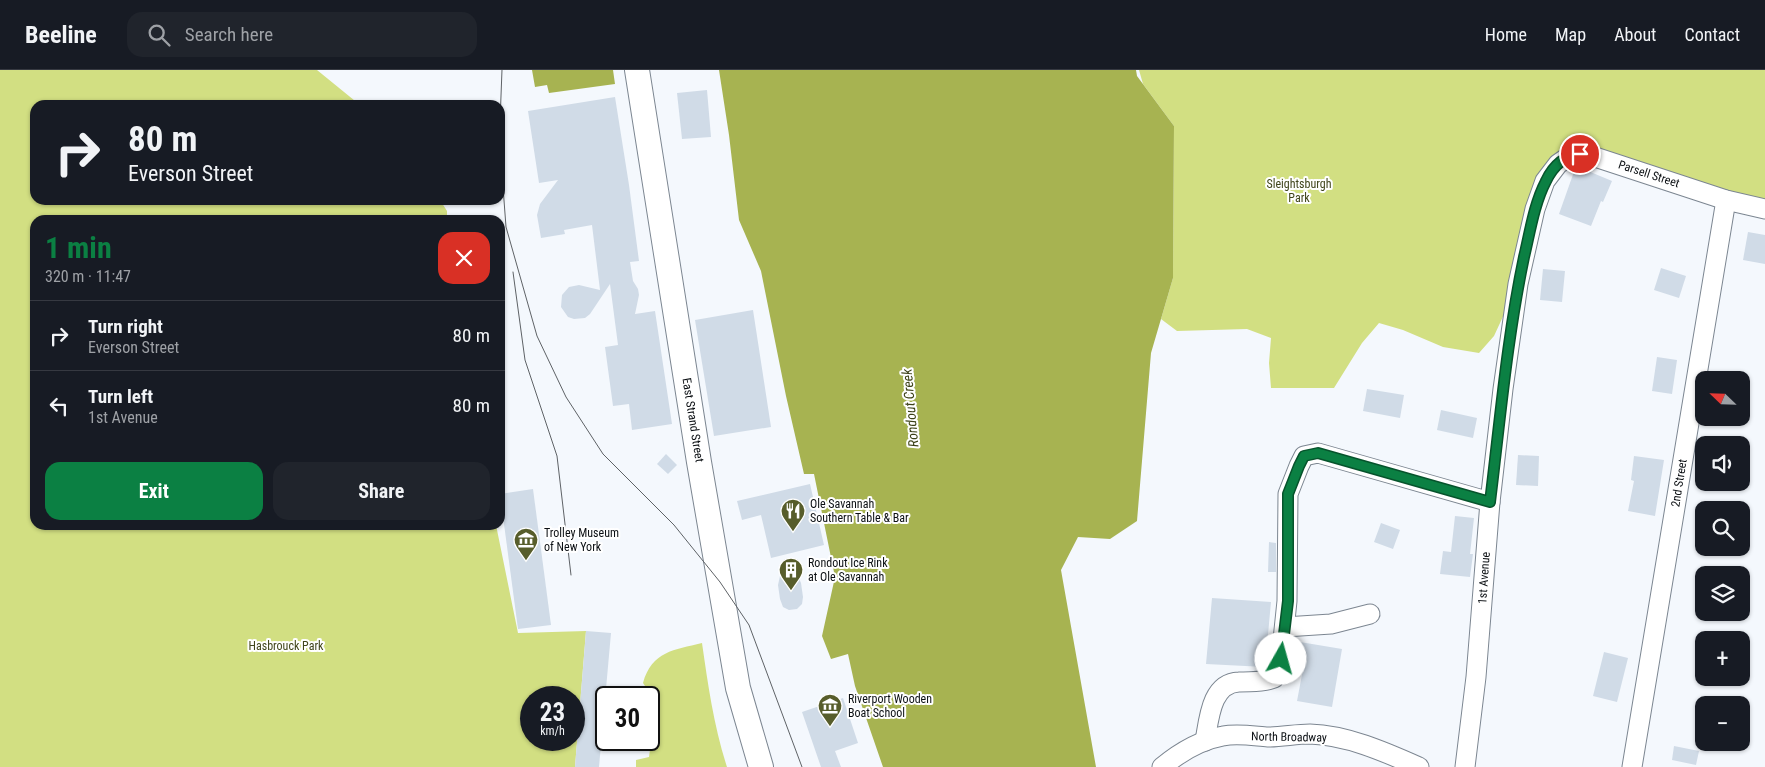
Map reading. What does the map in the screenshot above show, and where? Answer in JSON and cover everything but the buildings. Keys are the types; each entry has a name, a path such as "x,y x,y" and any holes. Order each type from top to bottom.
{"street":[{"name":"East Strand Street","path":"637,70 738,688 761,767"},
{"name":"Parsell Street","path":"1503,390 1518,284 1535,209 1546,181 1553,169 1562,160 1571,155 1595,156 1726,200 1765,209"},
{"name":"2nd Street","path":"1632,767 1726,200"},
{"name":"1st Avenue","path":"1465,767 1476,677 1490,502 1503,390"},
{"path":"1205,741 1212,707 1217,694 1223,686 1236,682 1266,682 1274,678 1281,659 1288,601 1288,494 1304,456 1318,453 1490,502"},
{"path":"1285,627 1331,624 1370,614"},
{"name":"North Broadway","path":"1162,767 1181,753 1205,741 1224,736 1271,737 1310,734 1334,737 1380,750 1419,767"}],"green space":[{"name":"Hasbrouck Park","path":"0,70 317,70 354,100 30,100 30,205 443,205 447,211 447,215 30,215 30,530 497,530 518,633 586,631 582,686 520,686 520,751 576,751 575,767 0,767"},
{"name":"Sleightsburgh Park","path":"1139,70 1765,70 1765,209 1595,157 1562,160 1518,284 1494,336 1479,353 1443,347 1403,330 1379,323 1362,343 1334,388 1271,388 1269,363 1271,338 1247,329 1177,331 1161,319 1173,278 1174,126 1143,84"},
{"path":"702,643 715,721 727,767 636,767 636,760 649,757 650,751 660,751 660,686 645,686 643,683 647,672 658,658 673,650"}],"water":[{"path":"532,70 613,70 615,84 549,93 547,85 535,87"},
{"name":"Rondout Creek","path":"719,70 1136,70 1137,76 1174,126 1173,278 1151,353 1137,521 1110,539 1078,537 1061,570 1096,767 883,767 855,686 848,654 831,659 822,636 835,577 814,474 804,474 761,271 739,220"}],"tram line":[{"path":"501,100 502,70"},
{"path":"504,205 506,227 537,336 566,397 603,454 674,525 720,582 749,625 802,767"},
{"path":"513,272 525,360 557,456 571,575"}],"place":[{"name":"Ole Savannah Southern Table & Bar","path":"793,532"},
{"name":"Trolley Museum of New York","path":"526,561"},
{"name":"Rondout Ice Rink at Ole Savannah","path":"791,591"},
{"name":"Riverport Wooden Boat School","path":"830,727"}],"route":[{"path":"1281,659 1288,601 1288,494 1304,456 1318,453 1490,502 1518,284 1535,209 1553,169 1562,160 1571,155 1580,154"}]}
